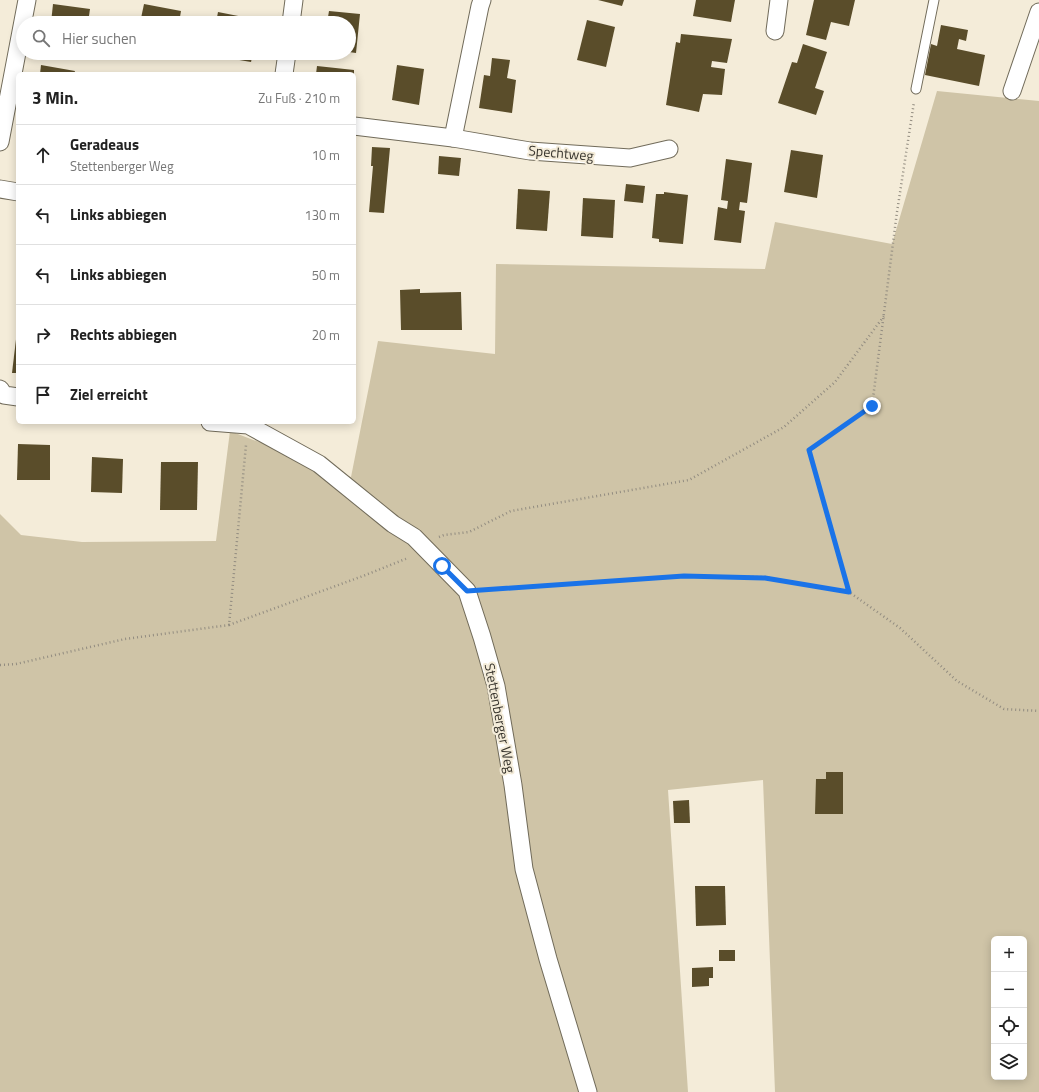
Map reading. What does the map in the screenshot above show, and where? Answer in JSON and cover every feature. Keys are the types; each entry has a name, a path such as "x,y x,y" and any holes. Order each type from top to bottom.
{"street":[{"path":"24,16 27,0"},
{"path":"292,16 294,0"},
{"path":"454,138 482,0"},
{"path":"775,31 779,0"},
{"path":"1012,91 1039,12"},
{"path":"0,142 16,58"},
{"path":"284,72 286,60"},
{"name":"Spechtweg","path":"356,126 454,138 530,151 630,158 669,149"},
{"path":"0,189 16,192"},
{"path":"0,389 4,395 16,397"},
{"name":"Stettenberger Weg","path":"250,424 319,464 393,524 414,537 467,591 496,686 513,785 524,869 548,959 588,1092"}],"lane":[{"path":"916,89 934,0"}],"path":[{"path":"849,592 809,450 872,406 897,212 916,89"},
{"path":"0,665 16,664 125,639 229,626 363,576 424,547 444,535 469,532 512,511 689,480 784,427 835,382 884,315"},
{"path":"229,626 248,424"},
{"path":"467,591 684,576 765,578 849,592 900,628 957,681 1004,708 1039,711"}],"shaded area":[{"path":"937,91 1039,101 1039,1092 775,1092 763,780 668,790 688,1092 0,1092 0,514 21,535 82,542 216,541 230,431 351,477 378,341 495,354 496,264 765,269 775,222 892,244"}],"building":[{"path":"598,0 624,0 622,6"},
{"path":"696,0 735,0 731,22 693,16"},
{"path":"814,0 855,0 849,26 831,22 826,40 806,35"},
{"path":"53,4 90,9 89,16 52,16"},
{"path":"144,4 181,11 180,16 141,16"},
{"path":"329,11 360,14 356,53 356,16 328,16"},
{"path":"218,12 238,16 217,16"},
{"path":"587,20 615,27 606,67 577,60"},
{"path":"941,25 968,30 966,41 959,39 957,49 985,55 979,86 925,75 931,44 937,46"},
{"path":"681,34 732,39 727,63 712,61 711,67 725,69 722,95 703,94 699,112 666,105 676,42 680,43"},
{"path":"803,44 827,52 815,88 824,91 816,115 778,103 792,62 797,63"},
{"path":"492,58 510,60 507,78 516,80 512,113 479,108 484,75 490,76"},
{"path":"239,60 251,60 251,62"},
{"path":"41,65 75,71 75,72 40,72"},
{"path":"397,65 424,69 419,105 392,100"},
{"path":"317,66 354,70 354,72 316,72"},
{"path":"372,147 390,148 384,213 369,212 373,166 371,166"},
{"path":"791,150 823,155 817,198 784,192"},
{"path":"439,156 461,158 459,176 438,174"},
{"path":"726,159 752,163 747,203 740,202 739,210 745,211 741,243 714,240 718,207 727,209 728,201 721,200"},
{"path":"626,184 645,186 643,203 624,201"},
{"path":"518,189 550,191 547,231 516,229"},
{"path":"664,192 688,195 683,244 659,242 659,239 652,238 656,194 664,194"},
{"path":"583,198 615,200 613,238 581,236"},
{"path":"420,289 420,293 461,292 462,330 401,330 400,290"},
{"path":"16,339 16,373 12,373"},
{"path":"18,444 50,445 50,480 17,480"},
{"path":"92,457 123,459 122,493 91,492"},
{"path":"161,462 198,462 197,510 160,510"},
{"path":"826,772 843,772 843,814 815,814 816,779 826,779"},
{"path":"689,800 690,823 674,823 673,801"},
{"path":"695,886 725,886 726,925 696,926"},
{"path":"719,950 735,950 735,961 719,961"},
{"path":"713,967 713,978 709,978 709,986 692,987 692,968"}],"route":[{"path":"442,566 467,591 684,576 765,578 849,592 809,450 872,406"}]}
